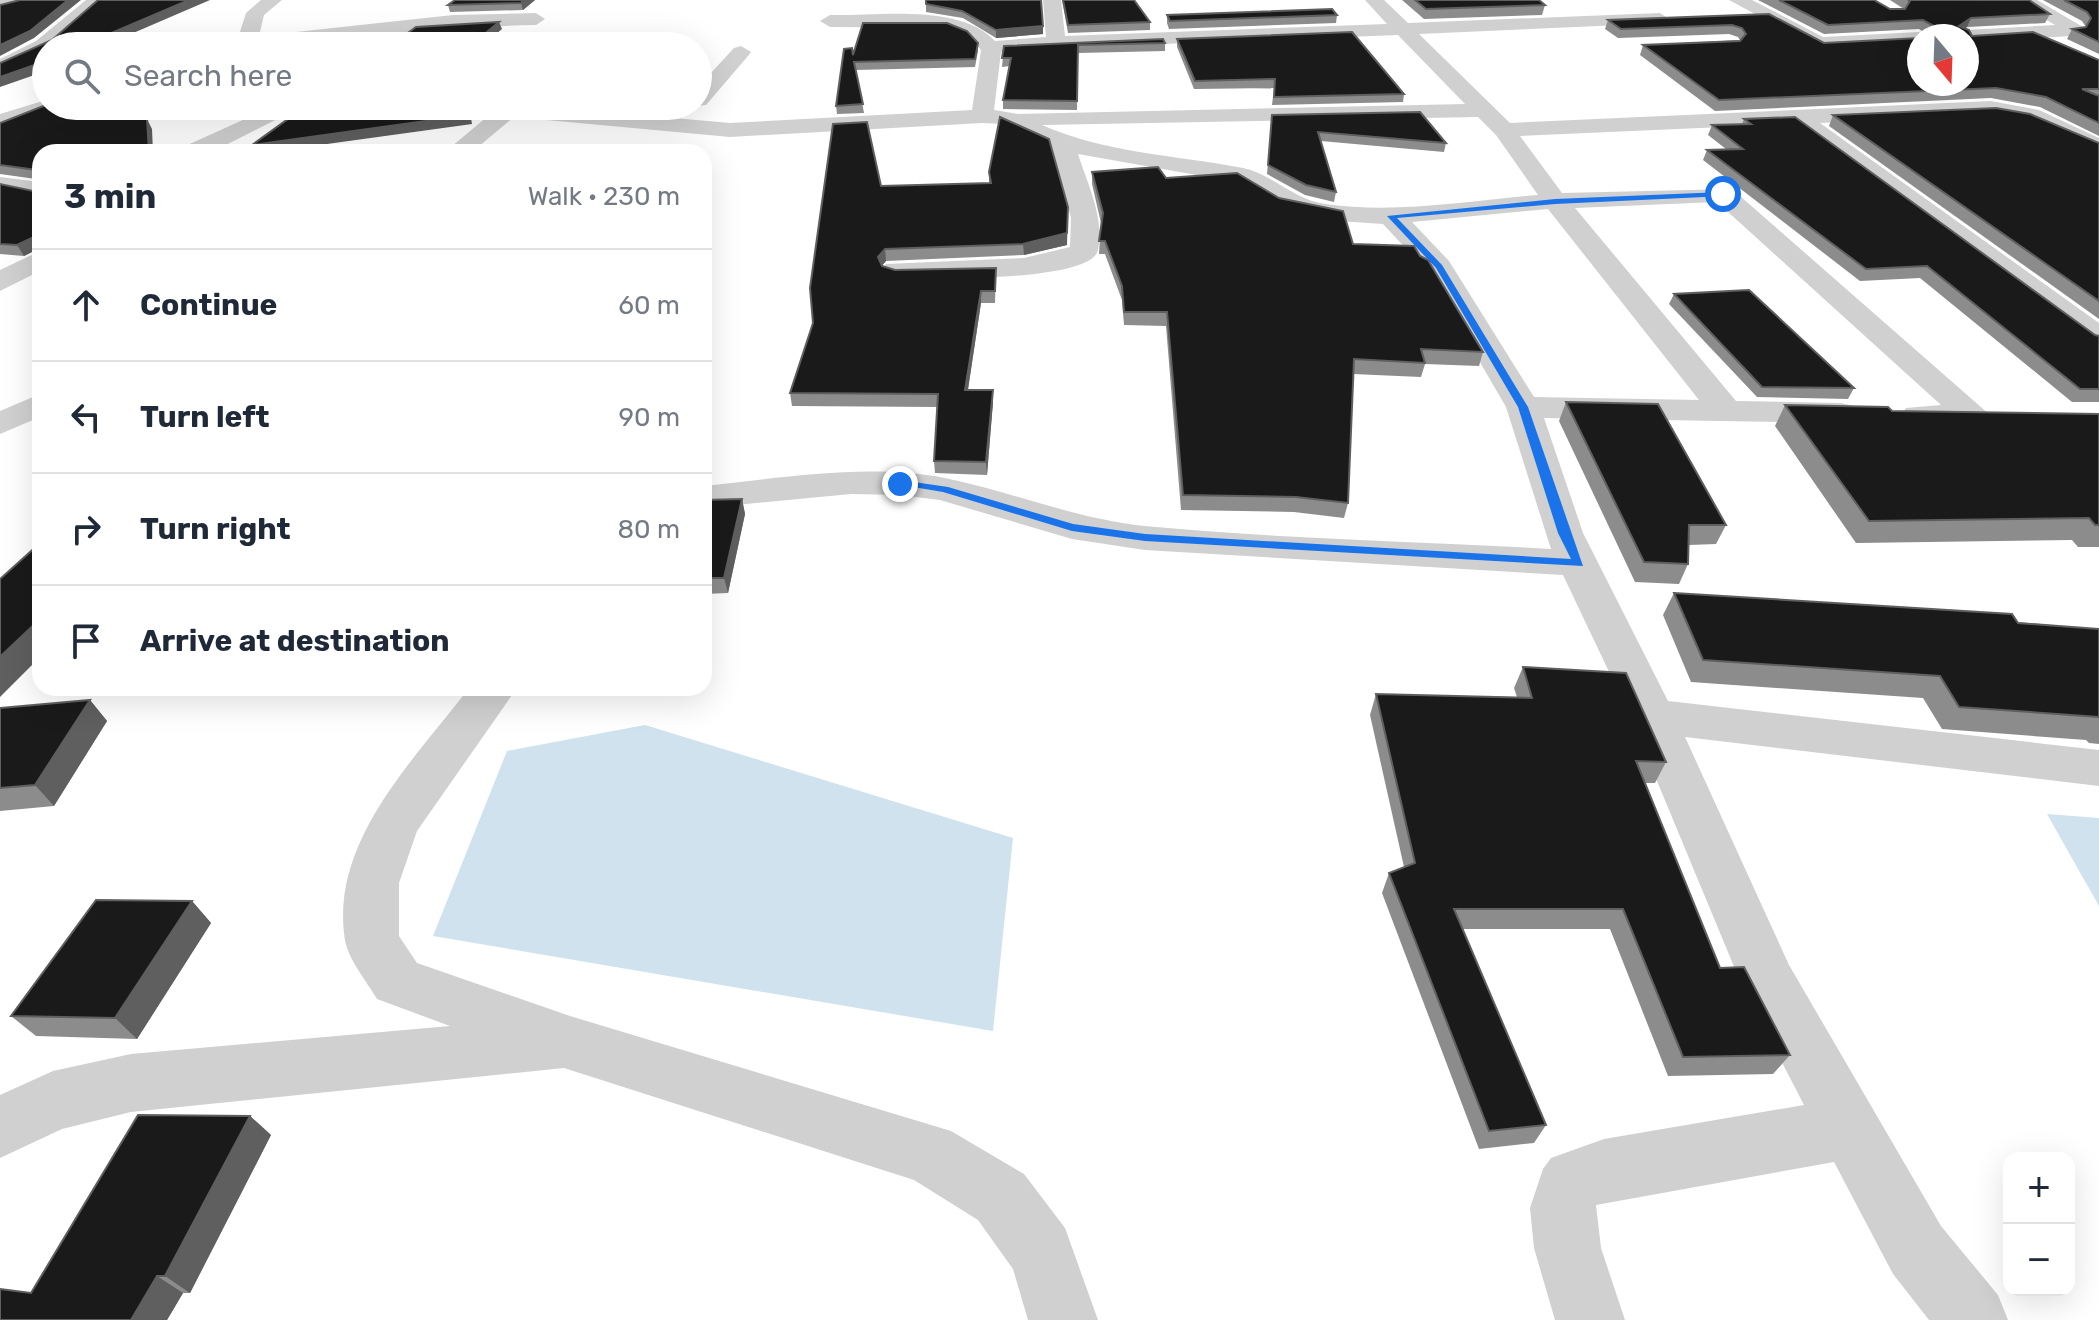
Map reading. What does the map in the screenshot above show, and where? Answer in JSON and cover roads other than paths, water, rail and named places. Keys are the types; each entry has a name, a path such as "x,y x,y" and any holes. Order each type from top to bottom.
{"street":[{"path":"1,2 20,0"},
{"path":"59,32 97,0"},
{"path":"250,32 255,13 273,0"},
{"path":"525,32 551,0"},
{"path":"1052,0 1056,40"},
{"path":"1738,0 1820,43 1907,39"},
{"path":"1979,35 2063,32 2073,27 2023,0"},
{"path":"350,32 453,21 536,19"},
{"path":"991,49 1007,44 1056,40 1408,23 1660,19"},
{"path":"830,21 951,22 976,32 991,49 982,116"},
{"path":"1408,23 1492,120 1726,411"},
{"path":"2034,33 2073,52"},
{"path":"0,67 32,51"},
{"path":"712,84 741,52"},
{"path":"618,120 730,130 793,129 982,116 1492,120 1991,108 2039,118 2099,147"},
{"path":"0,122 32,111"},
{"path":"1795,115 2099,338"},
{"path":"2039,118 2084,116"},
{"path":"1008,118 1063,143 1243,176 1287,202 1323,212 1391,216 1555,201 1723,194 1989,416 1523,407"},
{"path":"209,144 262,120"},
{"path":"466,144 491,120"},
{"path":"675,126 680,120"},
{"path":"896,270 1040,265 1076,259 1084,251 1084,218 1063,143"},
{"path":"0,185 32,189"},
{"path":"1391,216 1446,277 1523,407 1563,533 1653,716 1768,981 1917,1250 1973,1320"},
{"path":"0,282 32,264"},
{"path":"0,424 32,408"},
{"path":"712,496 851,483 900,484 944,489 1072,527 1145,538 1579,563"},
{"path":"488,696 394,824 373,883 372,941 397,981 570,1043 929,1153 1001,1197 1041,1252 1063,1320"},
{"path":"1653,716 2099,768"},
{"path":"0,1127 53,1101 131,1083 570,1043"},
{"path":"1590,1320 1565,1244 1562,1199 1574,1181 1604,1171 1850,1128"}],"water":[{"path":"645,725 1013,838 993,1031 433,936 507,751"},
{"path":"2047,814 2099,818 2099,906"}]}
